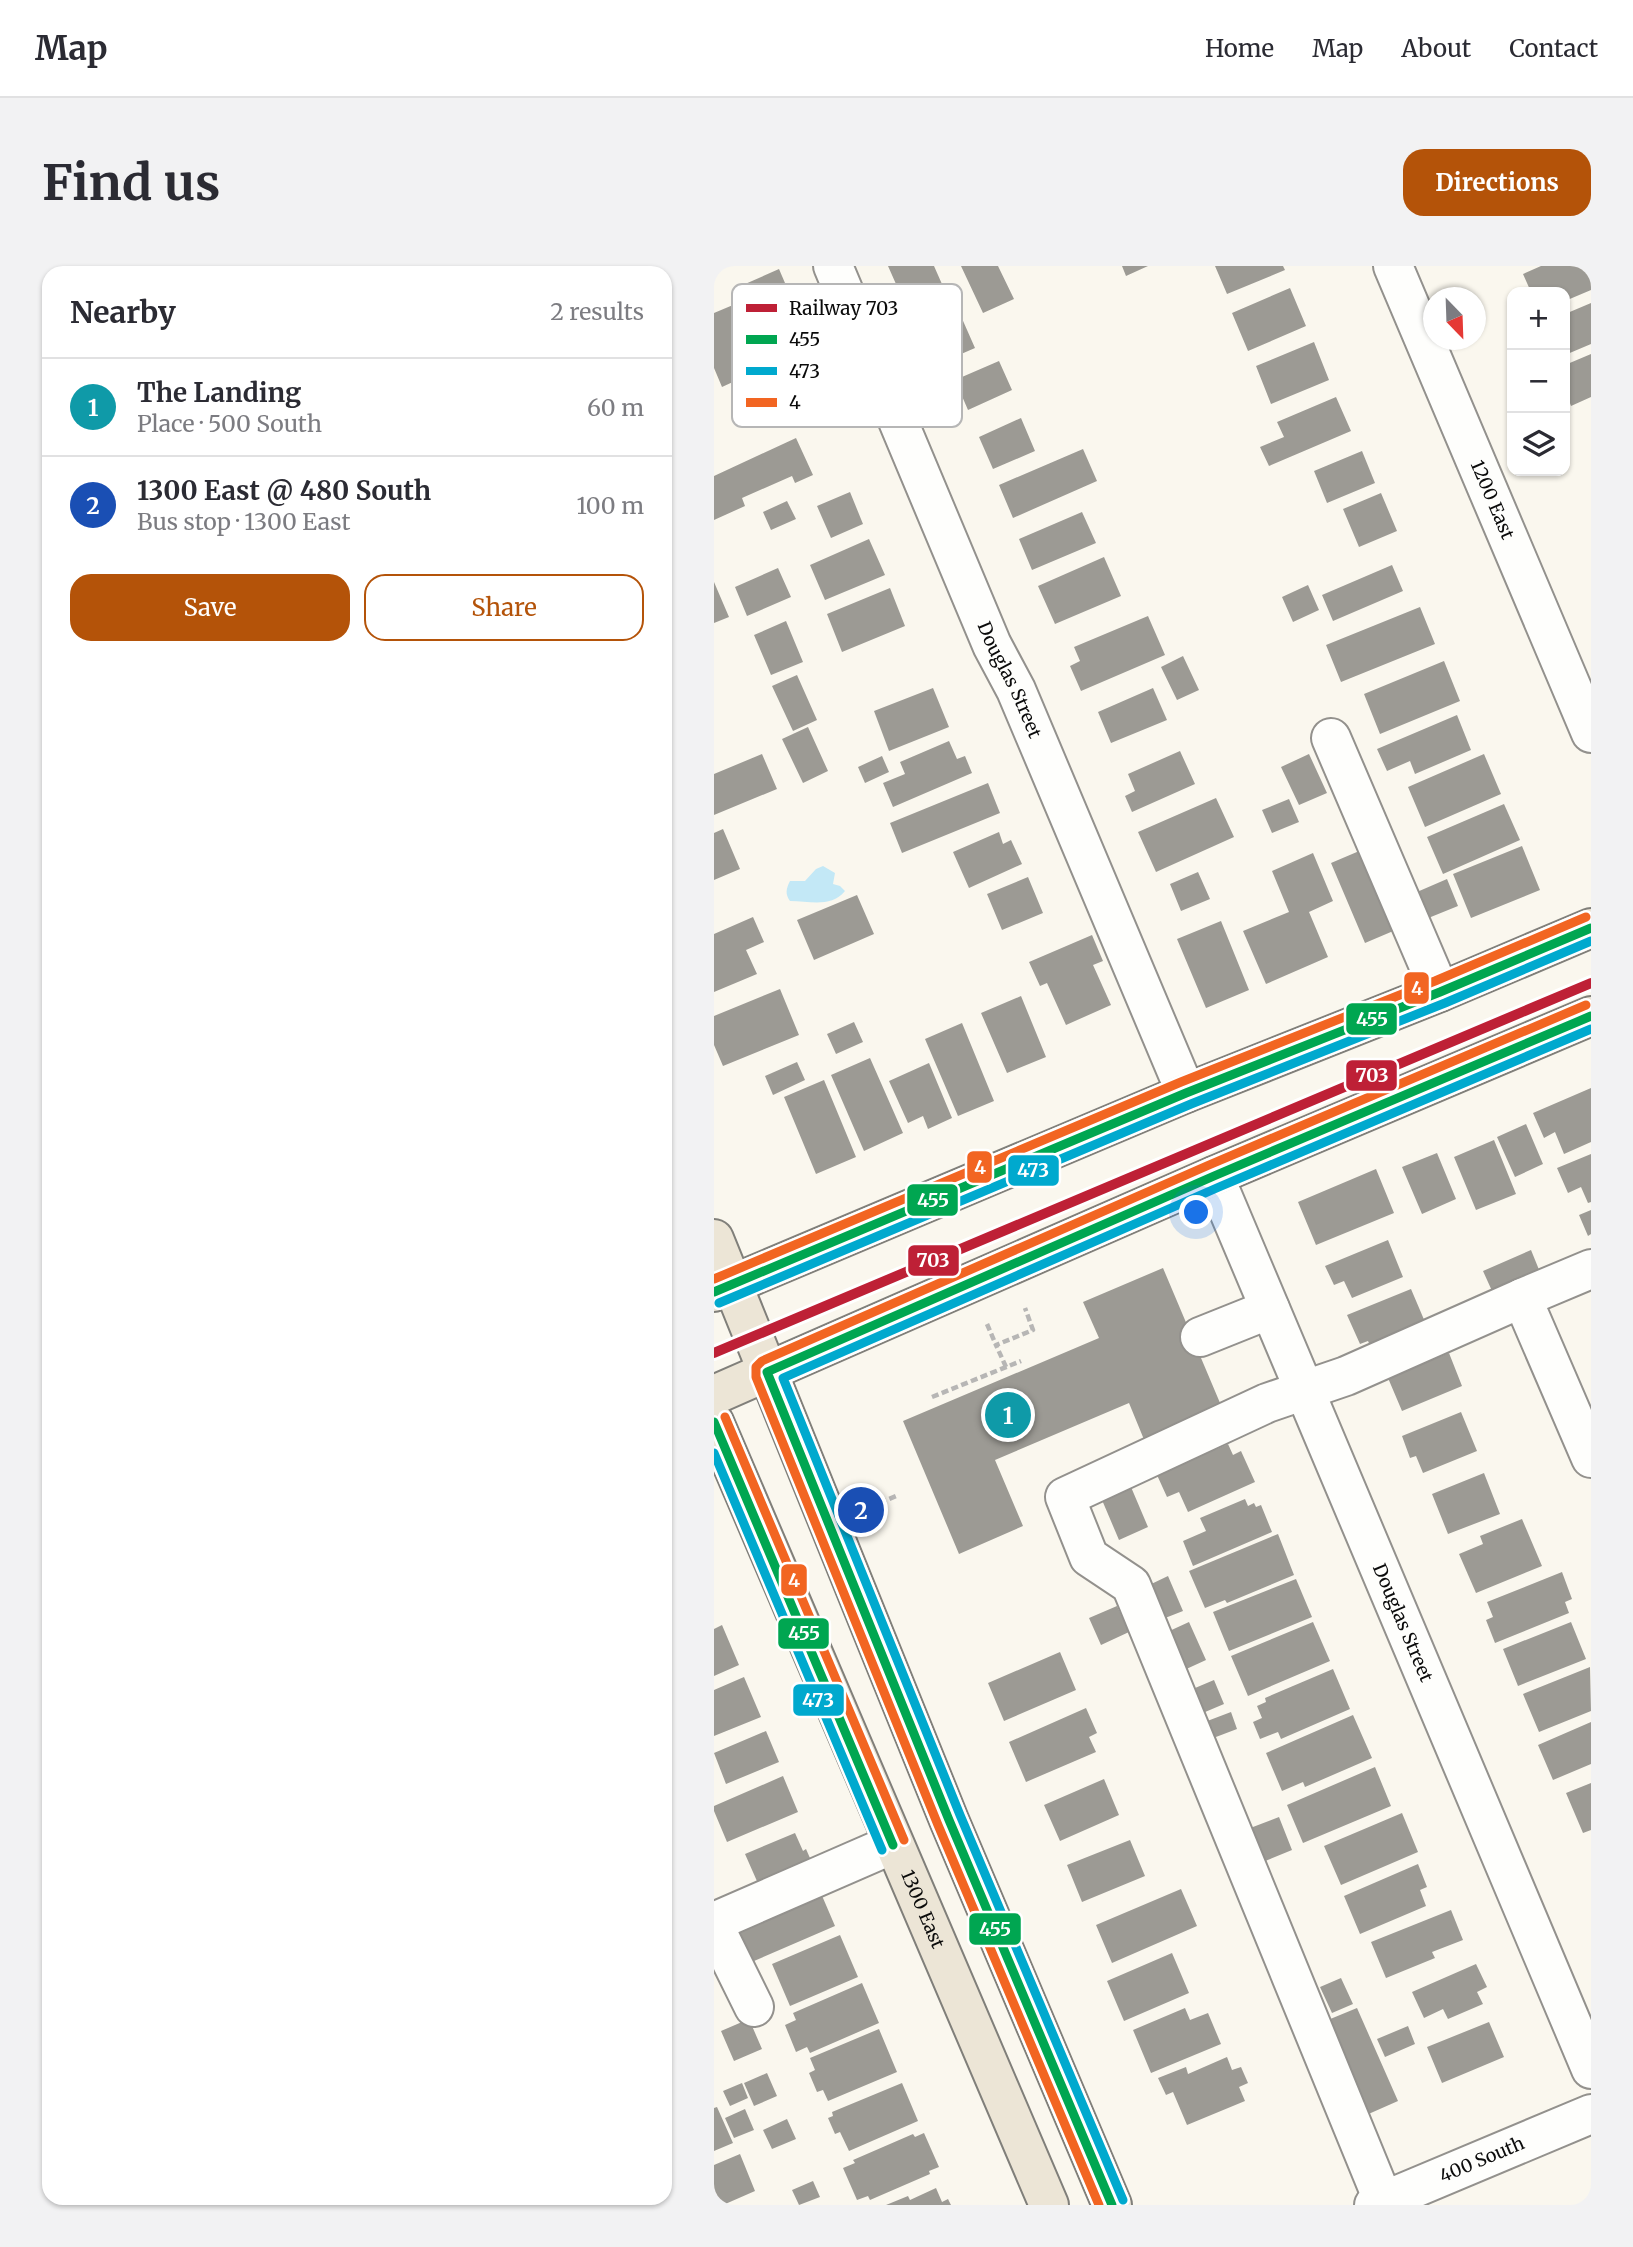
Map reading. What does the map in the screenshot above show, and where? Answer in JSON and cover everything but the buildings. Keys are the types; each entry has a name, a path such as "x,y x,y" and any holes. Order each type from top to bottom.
{"main road":[{"path":"723,1288 1186,1093 1440,992 1591,928"},
{"path":"714,1395 1214,1176 1591,1016"},
{"path":"714,1239 723,1288 767,1372 949,1820 1112,2205"},
{"name":"1300 East","path":"714,1422 1049,2205"}],"street":[{"name":"Douglas Street","path":"834,266 842,284"},
{"name":"1200 East","path":"1393,266 1591,733"},
{"name":"Douglas Street","path":"901,427 992,645 1016,690 1186,1093"},
{"path":"1331,738 1440,992"},
{"name":"Douglas Street","path":"1214,1176 1591,2069"},
{"path":"1381,2204 1131,1585 1089,1557 1065,1497 1267,1403 1346,1376 1591,1269"},
{"path":"1522,1298 1591,1458"},
{"path":"1200,1337 1270,1309"},
{"path":"754,2007 714,1924 893,1844"},
{"name":"400 South","path":"1381,2204 1591,2114"}],"path":[{"path":"996,1345 1033,1329 1025,1308"},
{"path":"987,1324 1006,1367"},
{"path":"932,1397 1021,1361"},
{"path":"870,1507 896,1496"}],"water":[{"path":"823,866 835,873 833,884 845,891 827,902 790,901 787,891 790,881 805,881 816,869"}],"rail line":[{"name":"703","path":"714,1353 1591,983"}],"transit line":[{"name":"4","path":"714,1279 1181,1082 1435,981 1586,917"},
{"name":"455","path":"714,1292 1186,1093 1440,992 1591,928"},
{"name":"473","path":"719,1303 1191,1104 1445,1003 1591,941"},
{"name":"4","path":"1099,2205 938,1825 756,1377 756,1367 762,1361 1209,1165 1586,1005"},
{"name":"455","path":"1112,2205 949,1820 767,1372 1214,1176 1591,1016"},
{"name":"473","path":"1123,2200 960,1815 783,1378 1219,1187 1591,1029"},
{"name":"4","path":"725,1417 904,1840"},
{"name":"455","path":"714,1422 893,1845"},
{"name":"473","path":"714,1453 882,1850"}],"place":[{"name":"The Landing","path":"1008,1415"},
{"name":"1300 East @ 480 South","path":"861,1510"}]}
